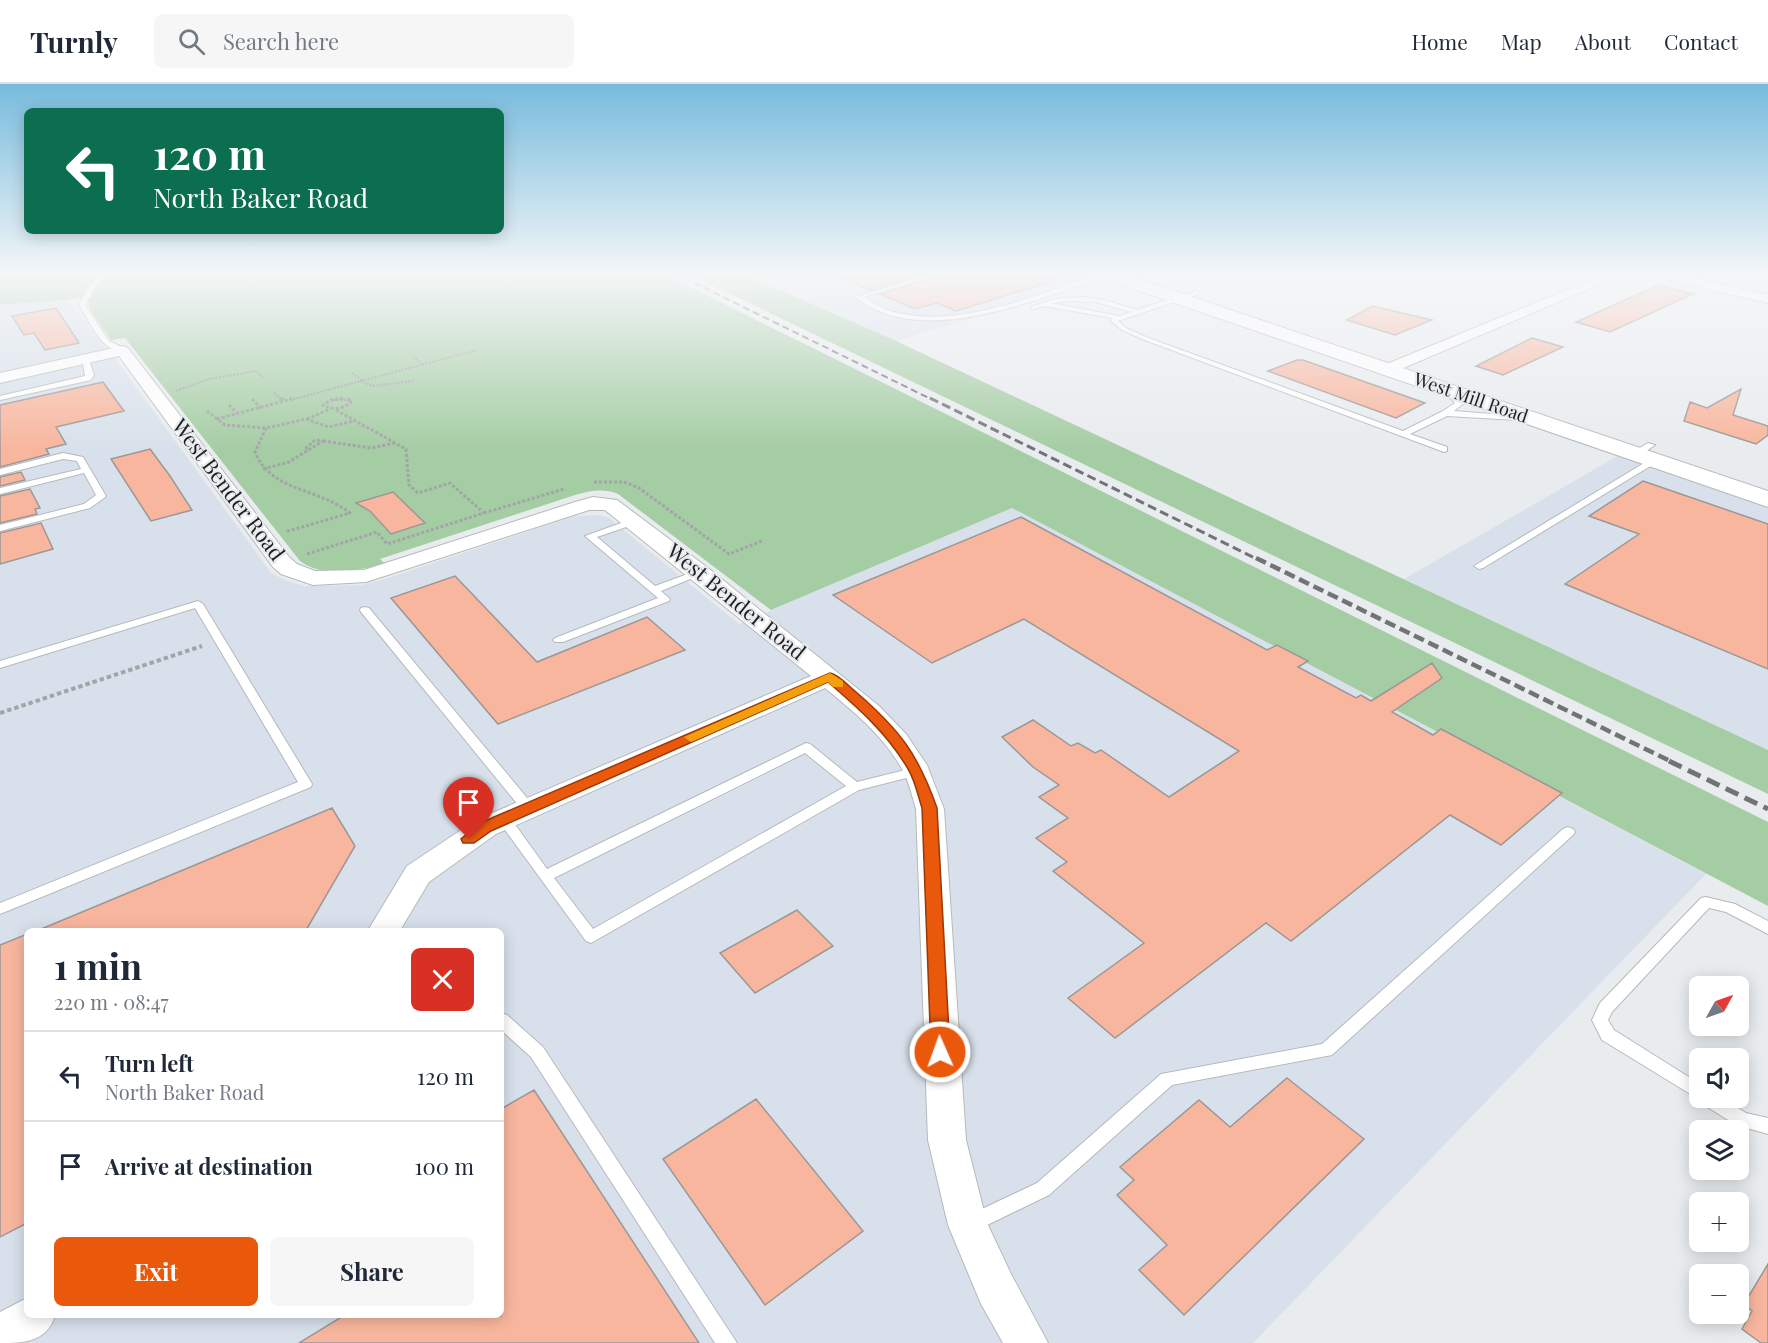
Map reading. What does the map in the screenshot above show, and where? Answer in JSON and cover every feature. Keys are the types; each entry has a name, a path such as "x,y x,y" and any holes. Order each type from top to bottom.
{"main road":[{"name":"West Mill Road","path":"1273,332 1304,345 1396,366 1447,390 1540,421 1647,453 1768,484"},
{"name":"West Mill Road","path":"1294,332 1647,453 1768,499"}],"street":[{"path":"1396,366 1478,332"},
{"path":"0,378 123,351"},
{"name":"West Bender Road","path":"123,351 289,569 313,578 348,579 388,570 592,503 610,504 830,677 870,712 897,740 917,771 930,808 940,1052 947,1140 968,1225 996,1289 1026,1343"},
{"path":"384,928 418,874 486,827 830,677"},
{"path":"0,1336 31,1318"}],"lane":[{"path":"99,332 106,342 123,351"},
{"path":"1129,332 1444,448"},
{"path":"0,398 88,378 90,375 85,360"},
{"path":"1204,373 1220,366"},
{"path":"1403,434 1460,404 1447,390"},
{"path":"1446,413 1494,414 1540,421"},
{"path":"1479,566 1647,453"},
{"path":"0,472 63,456 80,459 101,496 97,501 0,528"},
{"path":"0,490 86,470"},
{"path":"559,640 665,599 590,536 634,521"},
{"path":"654,590 700,573"},
{"path":"0,665 198,604 306,784 0,909"},
{"path":"365,610 516,814 545,876 591,937 855,787 917,771"},
{"path":"545,876 806,747 855,787"},
{"path":"968,1225 1043,1189 1167,1079 1326,1050 1568,832"},
{"path":"1689,1086 1608,1035 1600,1020 1606,1008 1706,902 1730,908 1768,928"},
{"path":"504,1023 537,1052 727,1343"},
{"path":"1723,1108 1742,1120 1768,1126"}],"path":[{"path":"217,419 477,350"},
{"path":"412,357 423,364"},
{"path":"176,391 194,387 211,378 233,377 256,371 263,377"},
{"path":"352,373 373,386 414,381"},
{"path":"274,393 284,401"},
{"path":"207,411 225,425 266,428 306,419 332,409 347,406 352,401 345,398 331,400 323,405 332,409 406,449 410,485 418,493 450,483 484,513 387,544 377,532 304,555"},
{"path":"252,399 261,408"},
{"path":"229,405 238,414"},
{"path":"306,419 329,428 354,421"},
{"path":"264,538 350,513 342,505 289,484 262,469 255,452 266,428"},
{"path":"262,469 290,462 307,450 305,448 315,440 371,448 395,443"},
{"path":"0,713 220,640"}],"shaded area":[{"path":"0,332 93,332 123,369 271,573 287,581 305,586 361,585 574,516 599,515 609,518 739,624 1012,508 1706,874 1253,1343 0,1343"},
{"path":"875,332 927,332 896,341"},
{"path":"1621,454 1768,504 1768,750 1404,579"}],"green space":[{"path":"105,332 780,332 1768,822 1768,906 1012,508 771,610 618,494 607,491 591,491 575,495 380,559 385,564 341,572 309,567 300,561 125,338 111,340"},
{"path":"809,332 875,332 1768,750 1768,794"}],"building":[{"path":"22,332 72,332 79,343 45,350 34,333 24,335"},
{"path":"1385,332 1403,332 1395,335"},
{"path":"1532,338 1563,347 1503,375 1476,366"},
{"path":"1303,360 1425,403 1396,418 1268,371"},
{"path":"103,382 124,411 56,427 66,444 46,449 49,454 0,467 0,405"},
{"path":"1741,389 1733,415 1768,426 1768,435 1756,444 1684,421 1690,402 1707,408"},
{"path":"150,449 192,510 151,521 111,459"},
{"path":"21,472 25,480 0,486 0,477"},
{"path":"1643,481 1768,524 1768,669 1565,584 1639,534 1589,516"},
{"path":"30,489 40,508 35,509 37,514 0,523 0,496"},
{"path":"393,492 425,523 391,534 370,511 356,503"},
{"path":"1021,517 1267,650 1277,645 1308,661 1298,667 1356,698 1361,695 1371,701 1432,663 1442,678 1392,712 1433,735 1441,729 1562,793 1501,845 1450,815 1291,941 1266,923 1115,1038 1068,998 1144,943 1053,871 1067,862 1036,838 1068,818 1039,797 1059,785 1033,767 1002,737 1033,720 1071,746 1078,743 1095,753 1101,750 1169,797 1239,751 1024,619 932,663 833,595"},
{"path":"41,523 53,549 0,564 0,533"},
{"path":"455,576 537,662 647,617 685,650 498,724 391,598"},
{"path":"332,808 355,846 307,928 44,928"},
{"path":"797,910 833,946 755,993 720,953"},
{"path":"24,935 24,1225 0,1237 0,945"},
{"path":"1287,1078 1364,1139 1184,1315 1139,1270 1167,1245 1117,1195 1134,1180 1120,1167 1199,1100 1230,1127"},
{"path":"534,1090 699,1343 299,1343 340,1318 504,1318 504,1107"},
{"path":"756,1099 863,1231 765,1305 663,1159"},
{"path":"1768,1264 1768,1343 1761,1343 1742,1329 1745,1324 1749,1324 1752,1311 1749,1308 1749,1296"}],"railway":[{"path":"794,332 933,400"},
{"path":"930,398 1259,560"},
{"path":"1256,558 1672,762"},
{"path":"1669,761 1768,809"}],"slow traffic":[{"path":"691,737 830,677 838,684"}],"route":[{"path":"469,839 486,827 830,677 870,712 897,740 917,771 930,808 940,1052"}]}
